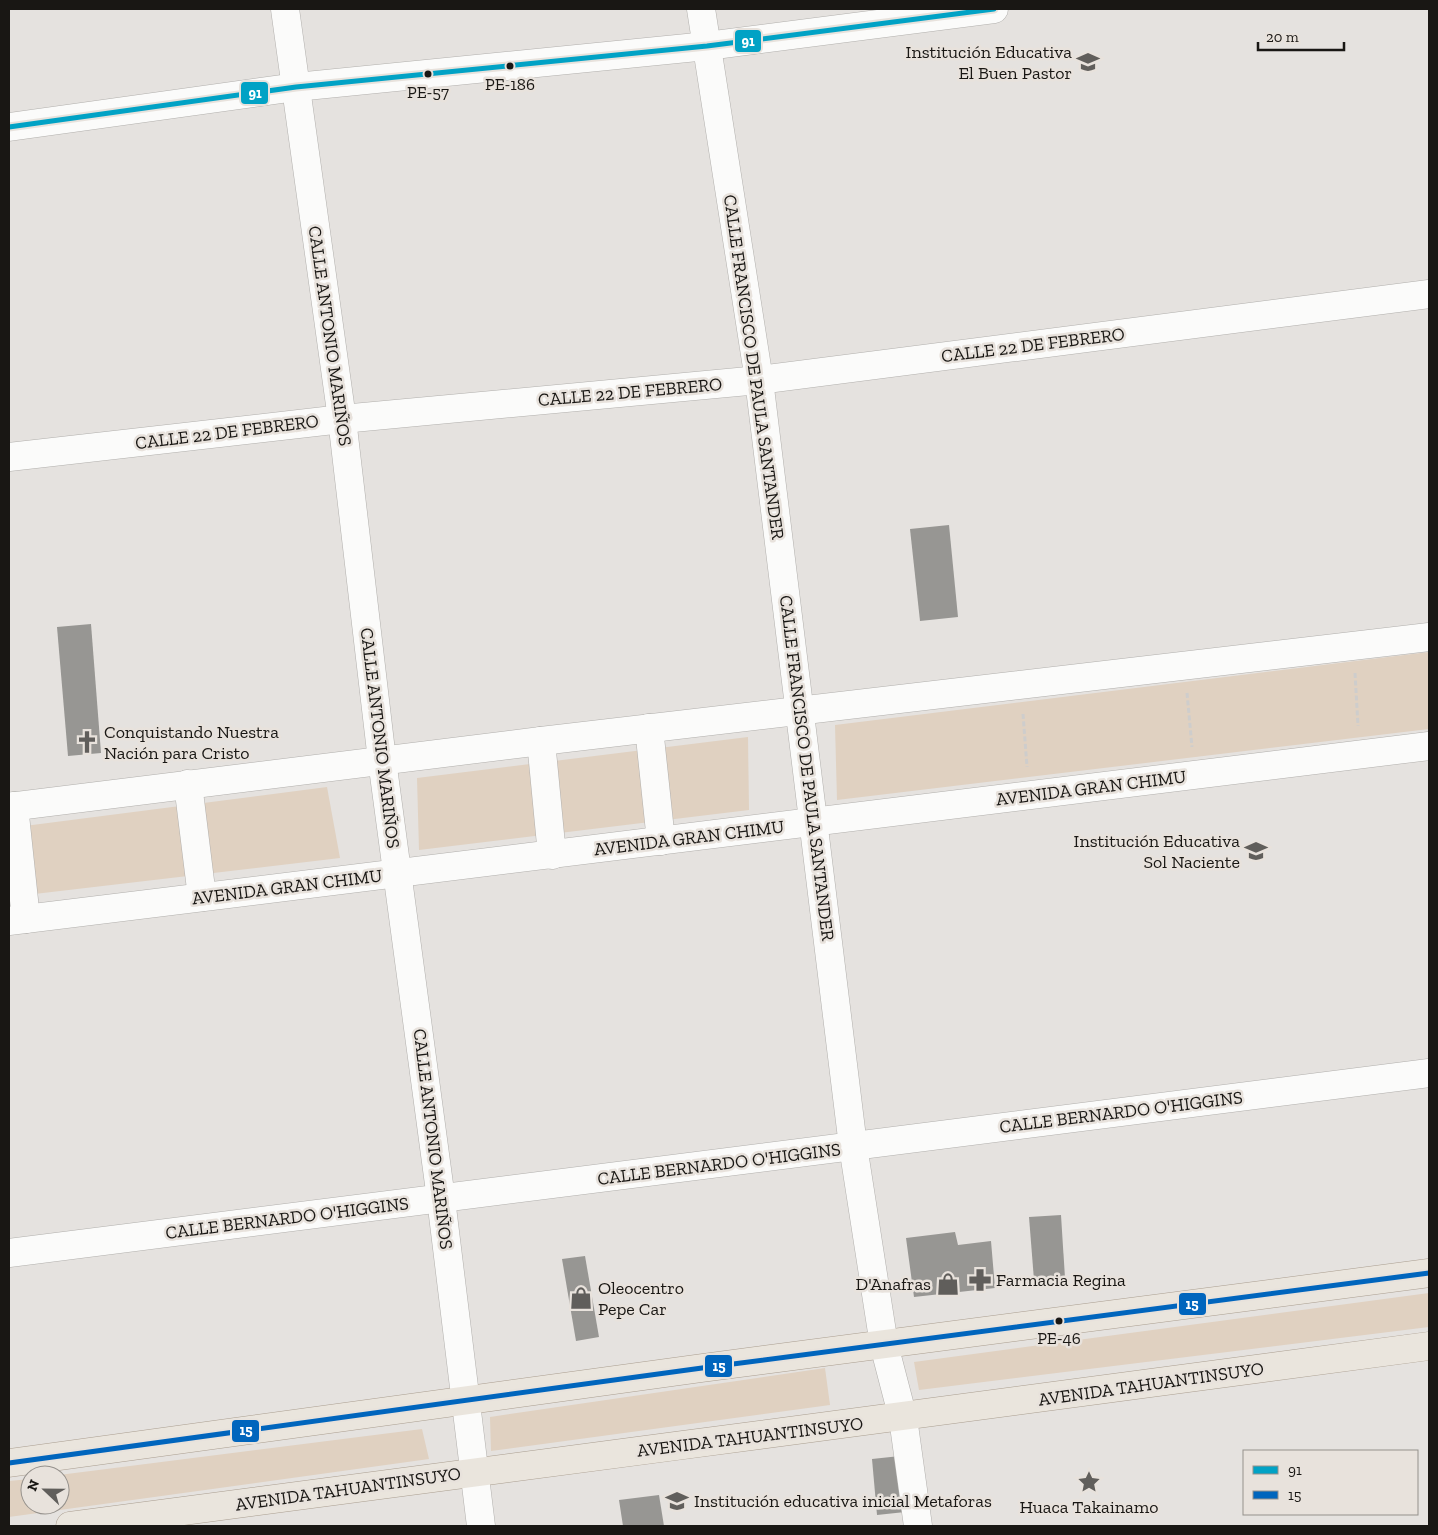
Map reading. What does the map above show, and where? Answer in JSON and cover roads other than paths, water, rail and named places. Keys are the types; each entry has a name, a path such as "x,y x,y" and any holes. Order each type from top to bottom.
{"main road":[{"path":"9,1463 1429,1273"},
{"name":"AVENIDA TAHUANTINSUYO","path":"70,1526 475,1471 903,1418 1429,1346"}],"street":[{"name":"CALLE ANTONIO MARIÑOS","path":"285,9 342,419 382,760 441,1199 481,1526"},
{"name":"CALLE FRANCISCO DE PAULA SANTANDER","path":"701,9 759,380 853,1146 884,1345 903,1418 918,1526"},
{"path":"9,127 296,87 707,46 994,9"},
{"name":"CALLE 22 DE FEBRERO","path":"9,457 342,419 759,380 1429,294"},
{"path":"17,920 11,807 382,760 1429,637"},
{"path":"649,728 661,841"},
{"path":"541,741 552,855"},
{"name":"AVENIDA GRAN CHIMU","path":"17,920 1429,746"},
{"path":"188,784 202,897"},
{"name":"CALLE BERNARDO O'HIGGINS","path":"9,1254 1429,1073"}],"place":[{"name":"Institución Educativa El Buen Pastor","path":"1088,62"},
{"name":"PE-186","path":"510,66"},
{"name":"PE-57","path":"428,74"},
{"name":"Conquistando Nuestra Nación para Cristo","path":"87,742"},
{"name":"Institución Educativa Sol Naciente","path":"1256,851"},
{"name":"Farmacia Regina","path":"980,1280"},
{"name":"D'Anafras","path":"948,1284"},
{"name":"Oleocentro Pepe Car","path":"581,1298"},
{"name":"PE-46","path":"1059,1321"},
{"name":"Huaca Takainamo","path":"1089,1482"},
{"name":"Institución educativa inicial Metaforas","path":"677,1501"}]}
